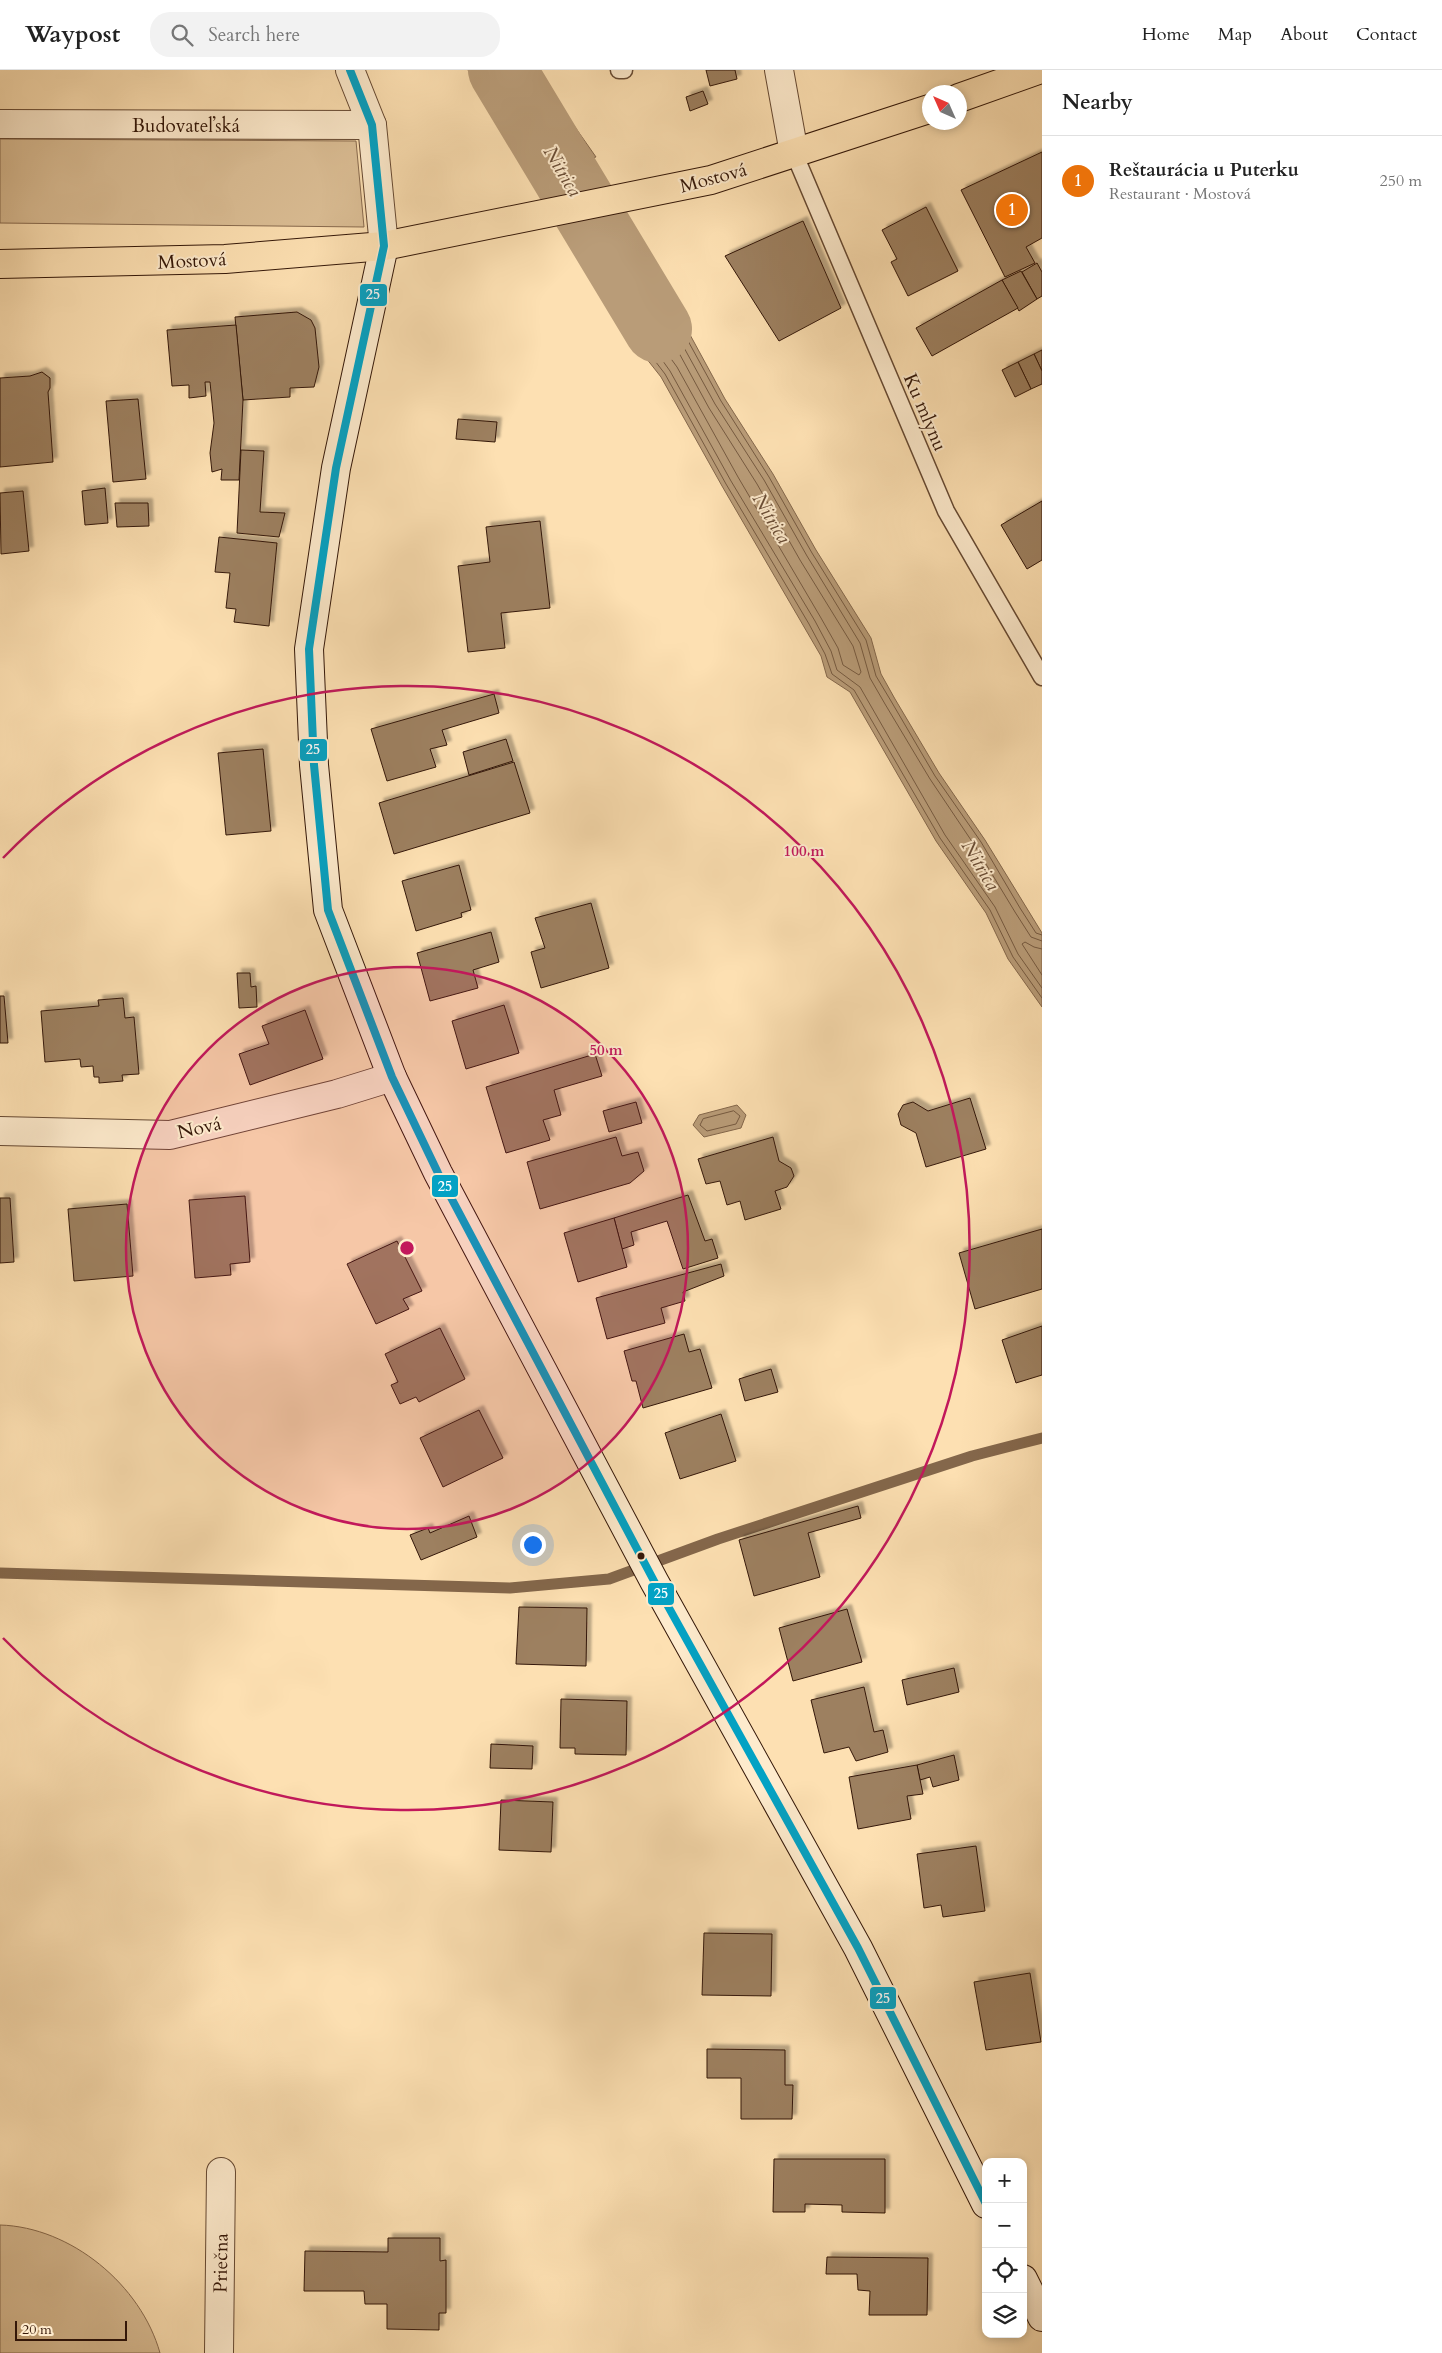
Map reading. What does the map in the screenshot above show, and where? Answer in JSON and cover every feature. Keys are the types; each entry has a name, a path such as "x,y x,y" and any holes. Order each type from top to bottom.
{"main road":[{"path":"350,70 372,126 384,246 336,468 309,649 314,765 328,910 392,1077 438,1173 654,1581 858,1948 986,2203"},
{"path":"779,70 794,153"},
{"path":"967,95 1038,70"},
{"name":"Mostová","path":"0,264 225,259 384,246 492,226 711,180 922,112"},
{"name":"Budovateľská","path":"0,124 372,126"},
{"name":"Nová","path":"0,1132 170,1135 337,1094 392,1077"},
{"name":"Priečna","path":"218,2353 221,2172"},
{"path":"1027,2288 1042,2317"}],"lane":[{"name":"Ku mlynu","path":"794,153 946,511 1042,677"}],"shaded area":[{"path":"0,139 356,141 364,227 0,223"},
{"path":"0,2225 26,2228 52,2236 77,2248 100,2264 120,2283 137,2305 151,2328 160,2353 0,2353"}],"water":[{"path":"468,70 535,70 596,157 527,173"},
{"path":"639,241 725,399 773,474 816,550 871,638 881,674 895,699 939,773 985,840 1042,933 1042,1007 1008,959 986,913 936,841 850,692 827,677 821,656 661,377 631,339 609,302 593,283 576,256"},
{"path":"737,1105 746,1115 741,1128 704,1137 693,1125 699,1115"}],"building":[{"path":"706,70 735,70 737,79 710,86"},
{"path":"703,91 708,104 690,111 686,97"},
{"path":"1042,152 1042,238 1026,247 1035,263 1005,277 961,190"},
{"path":"926,207 958,271 908,296 891,262 897,259 882,230"},
{"path":"803,221 841,308 779,341 725,256"},
{"path":"1037,263 1042,272 1042,296 1037,299 1022,272"},
{"path":"1021,271 1037,299 1019,311 1002,280"},
{"path":"1002,280 1018,308 932,356 916,328"},
{"path":"297,312 311,320 315,328 319,367 314,387 290,388 290,397 243,400 235,317"},
{"path":"236,325 243,400 239,480 221,480 222,469 212,472 210,453 214,423 210,382 205,382 206,396 189,398 189,385 172,386 167,330"},
{"path":"1042,350 1042,371 1034,354"},
{"path":"1034,354 1042,371 1042,384 1031,389 1018,362"},
{"path":"1018,362 1031,389 1015,397 1002,370"},
{"path":"42,372 50,378 48,392 53,462 0,467 0,378 30,376"},
{"path":"138,399 146,479 113,482 106,401"},
{"path":"458,419 497,422 495,442 456,439"},
{"path":"241,450 264,451 260,512 285,513 279,537 237,533"},
{"path":"105,488 108,523 85,525 82,491"},
{"path":"23,491 29,551 1,554 0,493"},
{"path":"1042,501 1042,560 1027,569 1001,525"},
{"path":"115,503 148,503 149,526 117,527"},
{"path":"540,521 550,608 501,613 505,648 468,652 458,566 490,562 486,527"},
{"path":"219,537 277,543 269,626 234,622 236,609 226,608 230,573 215,572"},
{"path":"494,694 499,713 442,730 447,745 430,749 436,767 387,781 371,729"},
{"path":"506,739 513,761 469,775 463,752"},
{"path":"263,749 271,831 226,835 218,753"},
{"path":"514,762 530,813 394,854 379,803"},
{"path":"459,865 471,910 461,913 462,917 416,931 402,881"},
{"path":"591,903 609,968 541,988 531,952 545,948 535,918"},
{"path":"491,932 499,962 473,970 478,988 430,1001 417,953"},
{"path":"237,973 250,973 251,987 256,986 257,1007 239,1008"},
{"path":"0,996 4,996 8,1043 0,1043"},
{"path":"123,998 125,1018 134,1017 139,1074 122,1075 123,1081 99,1083 99,1077 94,1077 93,1066 81,1067 80,1059 45,1062 41,1011 99,1006 98,1000"},
{"path":"504,1005 519,1053 466,1069 452,1021"},
{"path":"305,1010 323,1059 250,1085 239,1054 269,1044 262,1026"},
{"path":"595,1054 602,1076 554,1090 561,1115 543,1120 550,1140 506,1153 486,1087"},
{"path":"970,1098 986,1149 926,1167 916,1133 901,1125 898,1114 903,1105 913,1102 928,1111"},
{"path":"636,1102 642,1123 609,1132 603,1111"},
{"path":"616,1137 622,1156 638,1152 644,1171 630,1183 540,1209 527,1162"},
{"path":"773,1137 779,1161 791,1168 794,1176 787,1187 775,1191 781,1209 745,1220 740,1201 727,1205 720,1181 706,1184 698,1159"},
{"path":"688,1195 705,1241 712,1239 718,1258 683,1269 667,1221 631,1232 634,1245 622,1249 614,1218"},
{"path":"245,1196 250,1262 230,1264 231,1275 195,1278 189,1200"},
{"path":"0,1198 10,1198 14,1262 0,1263"},
{"path":"127,1204 133,1276 74,1281 68,1209"},
{"path":"614,1218 627,1267 578,1282 564,1233"},
{"path":"1042,1229 1042,1289 975,1309 959,1253"},
{"path":"397,1241 422,1291 403,1299 409,1309 376,1324 347,1264"},
{"path":"721,1264 724,1276 683,1292 685,1301 661,1308 665,1323 607,1339 596,1298"},
{"path":"1042,1326 1042,1375 1016,1383 1002,1340"},
{"path":"440,1328 465,1379 419,1402 416,1397 400,1404 391,1385 398,1382 385,1354"},
{"path":"684,1334 689,1352 700,1349 712,1388 643,1408 636,1381 632,1381 624,1351"},
{"path":"771,1369 778,1392 745,1401 739,1379"},
{"path":"479,1410 503,1458 443,1487 420,1438"},
{"path":"721,1414 736,1461 680,1479 665,1433"},
{"path":"858,1506 861,1518 808,1533 820,1577 754,1596 739,1540"},
{"path":"469,1516 477,1537 421,1560 410,1535 428,1528 430,1533"},
{"path":"519,1607 587,1608 586,1666 516,1664"},
{"path":"847,1609 862,1662 793,1681 779,1628"},
{"path":"954,1668 959,1692 907,1705 902,1680"},
{"path":"864,1687 874,1732 883,1730 888,1752 856,1761 849,1747 824,1753 811,1700"},
{"path":"561,1699 627,1701 626,1755 575,1754 575,1748 560,1748"},
{"path":"491,1744 533,1746 532,1769 490,1768"},
{"path":"954,1755 959,1780 933,1787 930,1777 920,1780 917,1765"},
{"path":"917,1765 923,1794 907,1796 911,1819 858,1829 849,1777"},
{"path":"501,1800 553,1802 551,1852 499,1850"},
{"path":"976,1846 985,1911 943,1917 941,1905 924,1908 917,1854"},
{"path":"704,1933 772,1934 771,1996 702,1995"},
{"path":"1030,1973 1041,2042 986,2050 974,1982"},
{"path":"707,2049 785,2050 785,2085 793,2085 792,2119 741,2119 741,2078 707,2078"},
{"path":"774,2159 885,2159 885,2213 842,2212 842,2205 805,2204 805,2212 773,2212"},
{"path":"388,2238 440,2238 440,2261 446,2260 446,2313 439,2313 439,2330 387,2329 387,2304 365,2304 364,2291 304,2291 305,2251 388,2252"},
{"path":"827,2257 928,2258 927,2315 869,2315 870,2291 858,2290 857,2274 826,2274"}],"waterway":[{"name":"Nitrica","path":"502,70 658,329"},
{"path":"0,1573 510,1588 609,1579 718,1539 972,1456 1042,1438"}],"transit line":[{"name":"25","path":"350,70 372,125 384,246 336,468 309,649 314,765 328,910 392,1077 438,1173 654,1581 858,1948 986,2203"}],"place":[{"name":"Reštaurácia u Puterku","path":"1012,210"}]}
